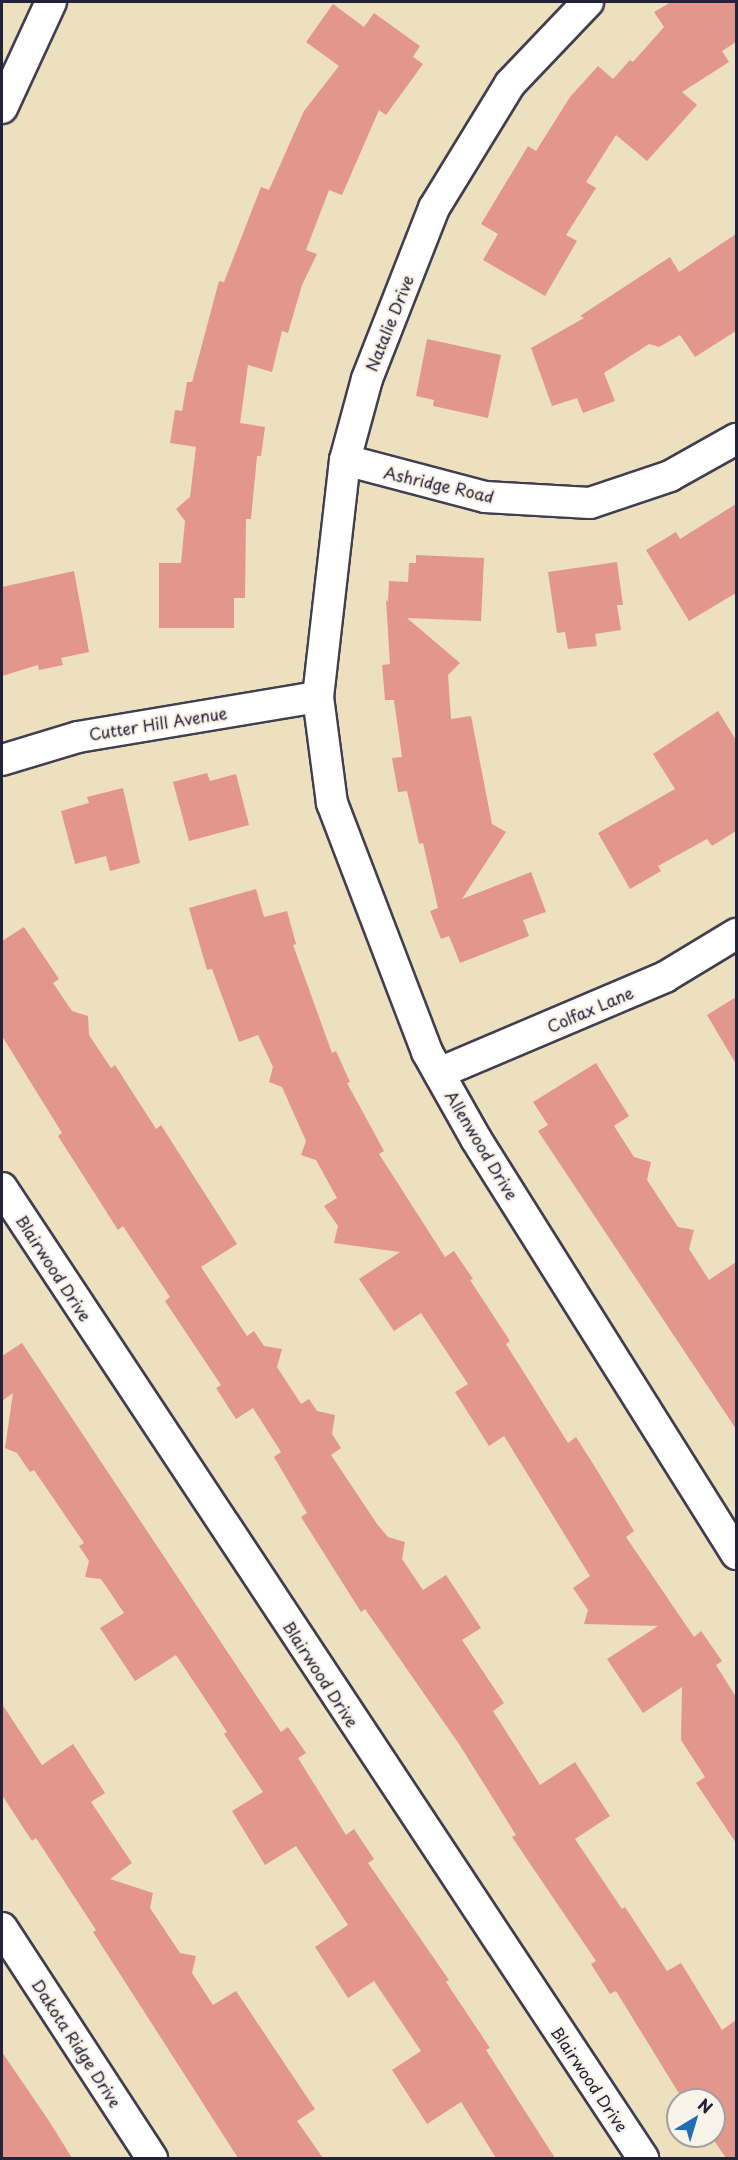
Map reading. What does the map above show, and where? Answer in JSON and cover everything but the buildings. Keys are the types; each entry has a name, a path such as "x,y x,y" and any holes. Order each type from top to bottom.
{"street":[{"path":"2,108 8,70 51,2"},
{"name":"Natalie Drive","path":"318,698 345,460 367,380 434,208 510,84 588,2"},
{"name":"Ashridge Road","path":"345,460 485,497 590,503 670,476 736,439"},
{"name":"Cutter Hill Avenue","path":"2,760 78,737 318,698"},
{"name":"Allenwood Drive","path":"318,698 332,803 427,1052 736,1554"},
{"name":"Colfax Lane","path":"439,1073 665,977 736,934"},
{"name":"Blairwood Drive","path":"2,1188 643,2158"},
{"name":"Dakota Ridge Drive","path":"2,1928 152,2158"}]}
